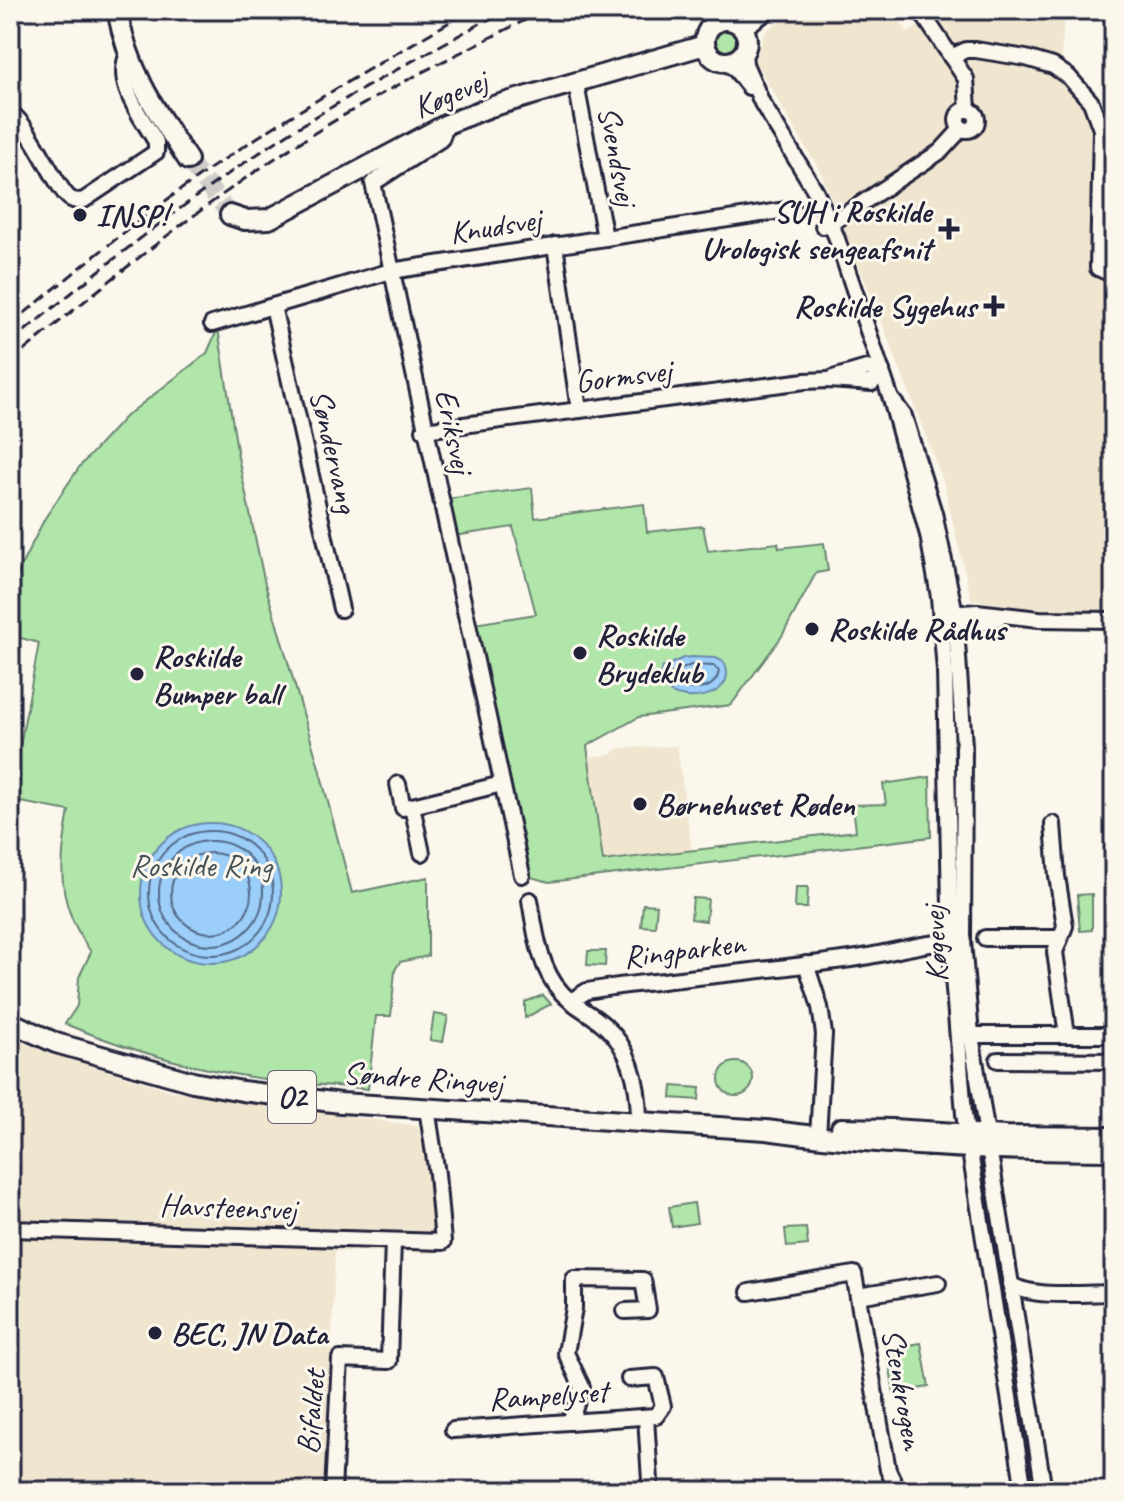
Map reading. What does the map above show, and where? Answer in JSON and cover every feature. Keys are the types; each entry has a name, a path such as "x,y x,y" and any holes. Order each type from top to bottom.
{"main road":[{"path":"117,10 127,56 144,93 188,160"},
{"path":"742,27 766,10"},
{"path":"729,20 742,27 747,40 738,58 726,62 712,57 705,45 706,33 717,22 729,20"},
{"name":"Køgevej","path":"230,215 245,220 269,219 447,124 490,107 705,45"},
{"name":"Søndre Ringvej","path":"10,1009 82,1049"},
{"name":"Søndre Ringvej","path":"10,1022 56,1043 156,1073 232,1089 341,1103 968,1141"},
{"name":"O2","path":"988,1143 1107,1137"},
{"name":"O2","path":"968,1141 1114,1151"}],"street":[{"path":"827,225 941,151 962,128 970,129 976,123 975,115 968,110 966,79 920,10"},
{"path":"951,57 966,50 976,50 1040,61 1069,77 1091,102 1101,129 1098,268 1114,275"},
{"name":"Køgevej","path":"744,51 746,68 762,103 816,192 843,259 891,399 948,619 946,696 968,1141 1024,1491"},
{"path":"11,113 41,150 67,196 77,201 84,200 156,152 156,142 124,81 122,67 127,56"},
{"name":"Køgevej","path":"726,62 762,103"},
{"name":"Svendsvej","path":"576,84 605,238"},
{"name":"Eriksvej","path":"447,124 441,139 373,183 522,875"},
{"name":"Knudsvej","path":"212,324 391,271 793,209"},
{"path":"555,245 579,410"},
{"name":"Søndervang","path":"273,306 341,609"},
{"name":"Gormsvej","path":"424,430 829,380 867,368 882,371"},
{"path":"948,619 981,623 1003,617 1114,620"},
{"path":"398,784 403,808 502,784"},
{"path":"412,806 422,853"},
{"path":"1053,824 1065,926 1055,952 1067,1035"},
{"path":"530,900 543,962 560,991 606,1026 629,1060 636,1080 639,1121"},
{"path":"985,938 1059,938"},
{"name":"Ringparken","path":"571,1001 587,991 612,987 903,951 924,942 957,941"},
{"path":"806,964 820,1007 824,1034 818,1133"},
{"path":"964,1035 1114,1035"},
{"name":"Køgevej","path":"964,1035 988,1143 1044,1491"},
{"path":"1018,1035 1018,1060"},
{"path":"998,1060 1114,1061"},
{"name":"Havsteensvej","path":"10,1229 443,1242 427,1108"},
{"name":"Bifaldet","path":"333,1491 340,1359 389,1361 393,1241"},
{"name":"Stenkrogen","path":"749,1292 854,1274 888,1470 898,1491"},
{"path":"570,1422 582,1387 566,1353 574,1308 574,1279 643,1280 648,1310 625,1311"},
{"name":"Stenkrogen","path":"858,1296 938,1283"},
{"path":"1010,1284 1020,1289 1044,1292 1114,1293"},
{"name":"Rampelyset","path":"453,1430 656,1416 663,1406 656,1377 629,1379"},
{"name":"Rampelyset","path":"646,1417 650,1481"}],"shaded area":[{"name":"Roskilde Sygehus","path":"794,10 890,10 908,32 948,10 1065,10 1061,57 1093,93 1105,115 1103,259 1114,274 1114,610 1025,609 971,599 943,481 888,338 821,173 755,62 764,32"},
{"name":"Børnehuset Røden","path":"677,746 692,851 603,861 588,757 612,754 618,748"},
{"path":"10,1036 40,1050 173,1091 418,1126 431,1185 435,1253 335,1251 327,1490 149,1485 148,1491 10,1491"}],"green space":[{"path":"725,27 735,31 739,41 735,51 725,55 715,51 711,41 715,31"},
{"name":"Roskilde Ring","path":"218,328 238,457 265,584 352,893 428,877 428,956 400,962 395,970 391,1016 376,1016 368,1089 283,1082 217,1071 141,1051 65,1024 77,1006 79,977 91,952 71,917 63,884 63,850 69,811 10,800 39,643 10,635 10,598 21,566 45,518 80,466 125,417 207,353"},
{"path":"532,488 535,518 644,504 647,532 703,526 708,551 778,543 779,548 824,543 828,571 816,573 782,636 731,705 639,717 587,746 603,861 856,831 853,805 886,804 883,784 930,777 931,837 549,882 527,876 474,624 536,614 513,527 453,536 445,499"},
{"path":"796,887 808,887 807,908 795,908"},
{"path":"1092,894 1092,930 1080,931 1077,895"},
{"path":"693,898 708,899 706,921 691,919"},
{"path":"643,904 657,905 655,927 641,926"},
{"path":"588,951 606,951 605,966 587,965"},
{"path":"543,995 551,1004 525,1018 525,1002"},
{"path":"434,1014 448,1016 443,1042 430,1040"},
{"path":"736,1062 748,1067 753,1079 748,1091 736,1096 724,1091 719,1079 724,1067"},
{"path":"672,1086 700,1088 699,1100 671,1098"},
{"path":"694,1203 697,1223 672,1227 669,1207"},
{"path":"806,1228 808,1245 787,1247 785,1229"},
{"path":"921,1343 929,1387 894,1393 887,1349"}],"water":[{"path":"691,657 716,658 724,662 727,674 724,684 704,696 678,695 666,690 658,681 662,668"},
{"path":"211,823 238,828 260,844 276,866 281,893 276,920 260,942 238,958 211,963 184,958 162,942 146,920 141,893 146,866 162,844 184,828"}],"tunnel":[{"path":"188,160 230,215"}],"railway":[{"path":"10,325 198,177 317,101 470,10"},
{"path":"10,343 229,173 351,96 504,10"},
{"path":"10,362 114,277 257,170 386,91 545,10"}],"place":[{"name":"INSP!","path":"80,215"},
{"name":"SUH i Roskilde Urologisk sengeafsnit","path":"949,229"},
{"name":"Roskilde Sygehus","path":"994,306"},
{"name":"Roskilde Rådhus","path":"812,629"},
{"name":"Roskilde Brydeklub","path":"580,653"},
{"name":"Roskilde Bumper ball","path":"137,674"},
{"name":"Børnehuset Røden","path":"640,804"},
{"name":"BEC, JN Data","path":"155,1333"}]}
